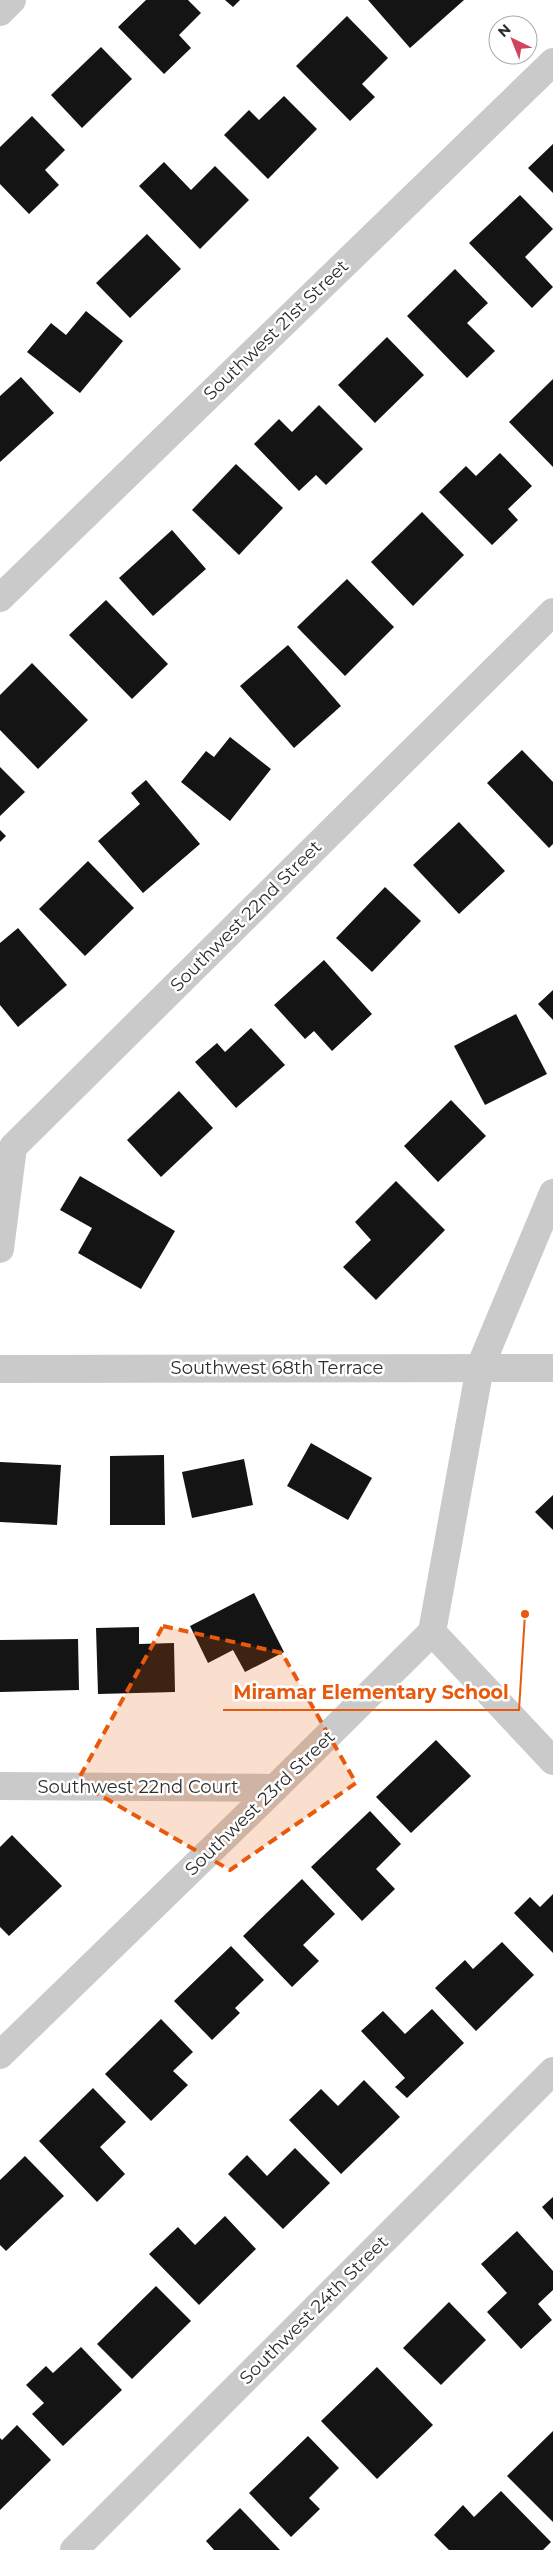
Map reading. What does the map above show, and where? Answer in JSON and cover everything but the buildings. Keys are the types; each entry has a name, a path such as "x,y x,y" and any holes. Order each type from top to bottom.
{"street":[{"path":"0,12 12,0"},
{"name":"Southwest 21st Street","path":"0,598 553,62"},
{"name":"Southwest 22nd Street","path":"0,1249 13,1147 553,612"},
{"path":"553,1193 480,1367 432,1632 553,1761"},
{"name":"Southwest 68th Terrace","path":"0,1369 553,1368"},
{"name":"Southwest 23rd Street","path":"0,2055 275,1788 432,1632"},
{"name":"Southwest 22nd Court","path":"0,1786 275,1788"},
{"name":"Southwest 24th Street","path":"74,2550 553,2071"}],"highlighted area":[{"path":"163,1626 282,1653 356,1783 230,1870 77,1782"}],"place":[{"name":"Miramar Elementary School","path":"525,1614"}]}
